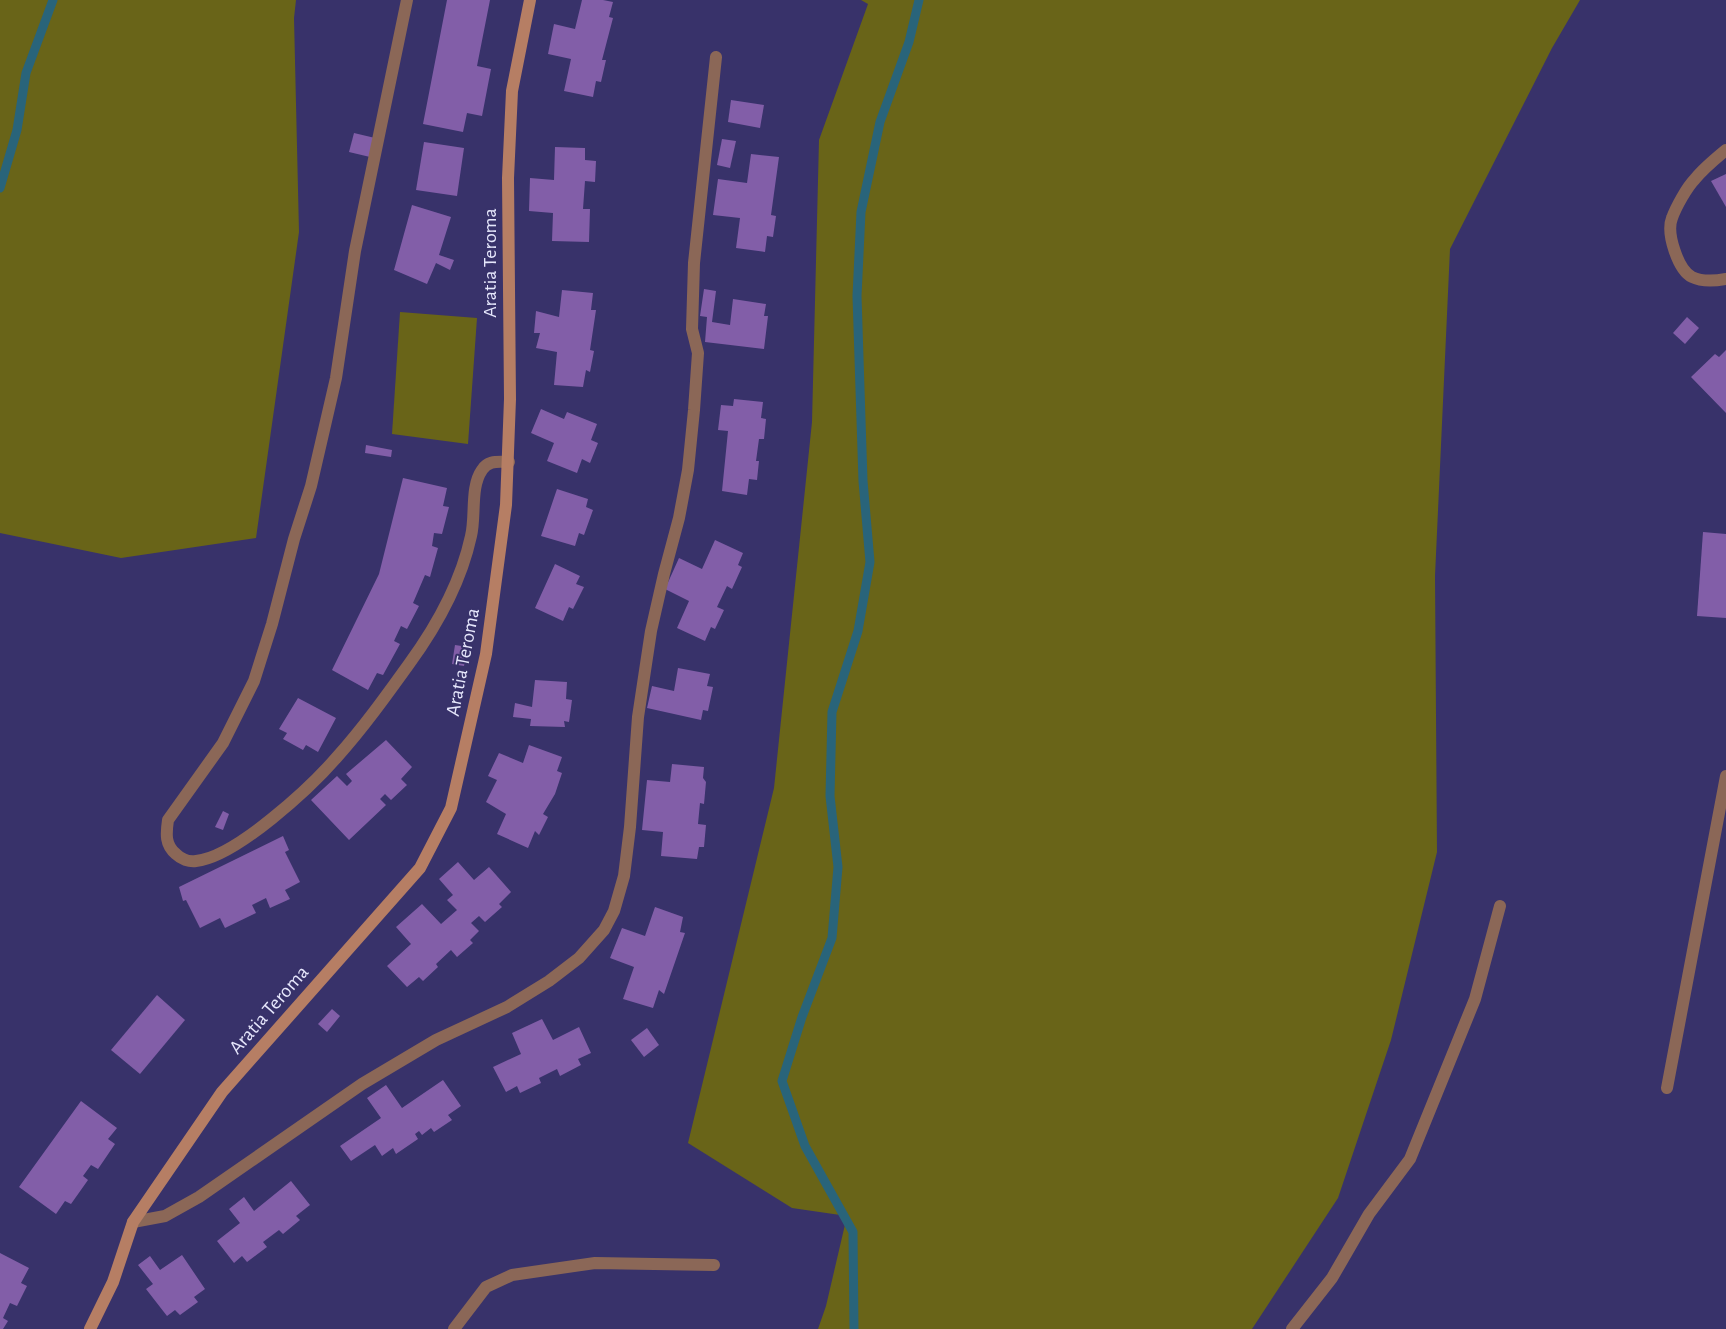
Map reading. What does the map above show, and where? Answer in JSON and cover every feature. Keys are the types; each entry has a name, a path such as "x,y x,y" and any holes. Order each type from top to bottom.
{"main road":[{"name":"Aratia Teroma","path":"90,1329 113,1282 134,1222 222,1092 420,868 451,808 486,654 506,505 509,462 508,178 512,91 530,0"}],"street":[{"path":"407,0 355,251 336,378 311,486 254,680 223,743 168,820 166,834 170,849 182,859 196,862 213,856 245,839 297,798 336,758 377,708 415,656 442,612 461,570 472,535 476,480 482,468 490,462 509,462"},
{"path":"134,1222 165,1216 199,1197 362,1084 436,1040 507,1007 549,982 579,958 604,930 614,911 624,876 632,808 638,717 651,631 679,518 688,470 698,353 692,329 694,263 716,57"},
{"path":"1726,150 1693,180 1671,220 1672,241 1684,270 1691,277 1714,281 1726,279"},
{"path":"1667,1088 1726,776"},
{"path":"1292,1329 1332,1278 1369,1214 1410,1159 1475,999 1500,906"},
{"path":"454,1329 486,1287 512,1276 595,1263 714,1264"}],"shaded area":[{"path":"0,0 296,0 294,18 299,232 256,538 121,558 0,533"},
{"path":"861,0 1580,0 1552,48 1450,249 1435,576 1437,852 1391,1040 1338,1198 1252,1329 818,1329 826,1306 847,1216 792,1208 688,1143 774,788 812,422 819,140 868,4"},
{"path":"400,312 477,318 468,444 392,434"}],"building":[{"path":"447,0 490,0 477,66 491,69 482,116 467,113 463,132 423,124"},
{"path":"582,0 613,2 609,17 613,18 602,60 606,60 601,82 596,81 593,97 564,91 571,59 548,54 554,24 575,29"},
{"path":"731,100 764,105 760,128 728,122"},
{"path":"354,133 375,138 370,157 349,152"},
{"path":"722,139 736,141 730,168 717,165"},
{"path":"424,142 464,148 457,196 416,190"},
{"path":"555,147 585,148 585,160 596,161 595,182 585,181 583,209 590,209 589,242 552,241 553,213 529,211 530,178 554,180"},
{"path":"751,154 779,157 771,215 776,216 773,237 767,236 765,252 736,248 740,218 713,215 718,179 747,183"},
{"path":"1726,174 1726,207 1711,181"},
{"path":"412,205 451,217 439,255 454,260 450,270 436,263 427,284 394,270"},
{"path":"704,289 716,291 712,322 730,325 733,299 766,304 764,316 768,316 764,349 705,342 707,317 700,316"},
{"path":"562,290 593,293 591,310 596,310 590,350 594,351 590,372 586,370 583,387 554,385 557,352 536,348 540,333 534,333 536,311 559,317"},
{"path":"1687,317 1699,328 1685,344 1673,333"},
{"path":"1726,350 1726,413 1691,377 1715,354 1719,357"},
{"path":"734,399 763,402 761,418 766,419 764,439 759,439 756,461 759,461 757,480 749,479 747,495 722,491 728,431 718,430 721,405 733,406"},
{"path":"541,409 564,419 567,412 597,424 591,440 598,443 590,463 582,459 577,473 547,461 554,443 531,433"},
{"path":"366,445 392,450 391,457 365,453"},
{"path":"403,478 447,488 443,506 449,507 442,534 434,533 432,546 438,548 430,577 425,575 413,603 419,606 407,629 401,626 394,641 400,644 383,675 377,673 368,690 332,670 379,574"},
{"path":"557,489 588,499 586,507 593,510 584,535 579,533 575,546 541,536"},
{"path":"1703,532 1726,534 1726,618 1697,616"},
{"path":"715,540 743,553 738,565 742,567 732,589 727,586 717,607 724,610 715,629 711,627 705,641 677,628 689,601 665,589 679,558 702,569"},
{"path":"555,564 580,576 576,584 584,587 573,609 569,607 563,621 535,608"},
{"path":"455,645 468,647 464,666 452,664"},
{"path":"678,668 710,674 707,686 713,687 708,711 703,710 701,720 647,708 652,686 674,691"},
{"path":"535,680 567,682 566,699 572,700 569,722 564,721 565,727 530,726 531,719 513,717 515,703 532,707"},
{"path":"298,698 336,718 318,752 306,745 303,750 283,739 287,733 279,729"},
{"path":"386,740 412,767 401,779 407,785 391,800 385,794 380,799 386,805 349,840 311,800 337,776 347,786 352,781 346,774"},
{"path":"529,745 562,757 557,771 562,773 555,794 543,814 548,817 539,835 535,831 528,848 497,834 506,814 486,802 497,780 488,776 499,753 523,763"},
{"path":"672,764 704,767 703,778 706,782 704,804 700,803 698,824 706,825 704,847 699,847 697,859 661,856 663,832 642,830 647,780 670,782"},
{"path":"223,811 229,814 223,830 215,827"},
{"path":"283,836 289,850 285,852 300,882 285,890 290,899 270,908 266,898 252,905 256,913 225,928 220,918 200,928 186,900 183,901 179,887"},
{"path":"458,862 474,880 489,867 511,892 499,904 502,907 485,922 479,916 471,923 479,931 470,940 473,943 457,957 451,950 436,964 438,967 423,981 419,977 407,987 387,966 411,944 396,927 422,904 441,924 457,910 447,900 453,895 439,879"},
{"path":"655,907 683,917 680,932 685,933 664,994 659,990 653,1008 623,999 634,967 610,958 622,928 645,936"},
{"path":"157,995 185,1020 140,1074 111,1050"},
{"path":"332,1009 340,1016 327,1032 318,1024"},
{"path":"542,1019 553,1040 579,1027 591,1053 578,1059 581,1065 560,1076 557,1069 539,1078 541,1083 520,1093 517,1086 506,1092 493,1067 521,1054 512,1033"},
{"path":"647,1028 659,1045 644,1057 631,1040"},
{"path":"443,1080 461,1106 448,1115 452,1120 434,1132 431,1128 422,1135 419,1131 415,1134 418,1139 396,1154 393,1148 382,1156 375,1145 351,1161 340,1146 381,1118 367,1098 386,1085 402,1108"},
{"path":"81,1101 117,1128 108,1139 115,1144 98,1169 91,1165 83,1176 88,1180 71,1204 65,1201 56,1214 19,1187"},
{"path":"291,1181 310,1205 296,1216 300,1220 283,1234 279,1230 263,1242 267,1247 247,1262 242,1256 234,1263 217,1241 240,1223 229,1209 244,1197 254,1211"},
{"path":"0,1253 29,1268 21,1283 27,1286 17,1306 10,1303 3,1318 8,1321 3,1329 0,1329"},
{"path":"182,1255 205,1289 194,1297 198,1302 180,1315 175,1310 167,1316 146,1289 153,1284 138,1265 150,1256 160,1270"}],"waterway":[{"path":"0,188 17,130 26,73 53,0"},
{"path":"854,1329 853,1232 805,1146 782,1081 802,1017 832,938 838,867 830,796 832,712 858,631 870,562 863,481 857,296 861,212 880,122 909,42 919,0"}]}
